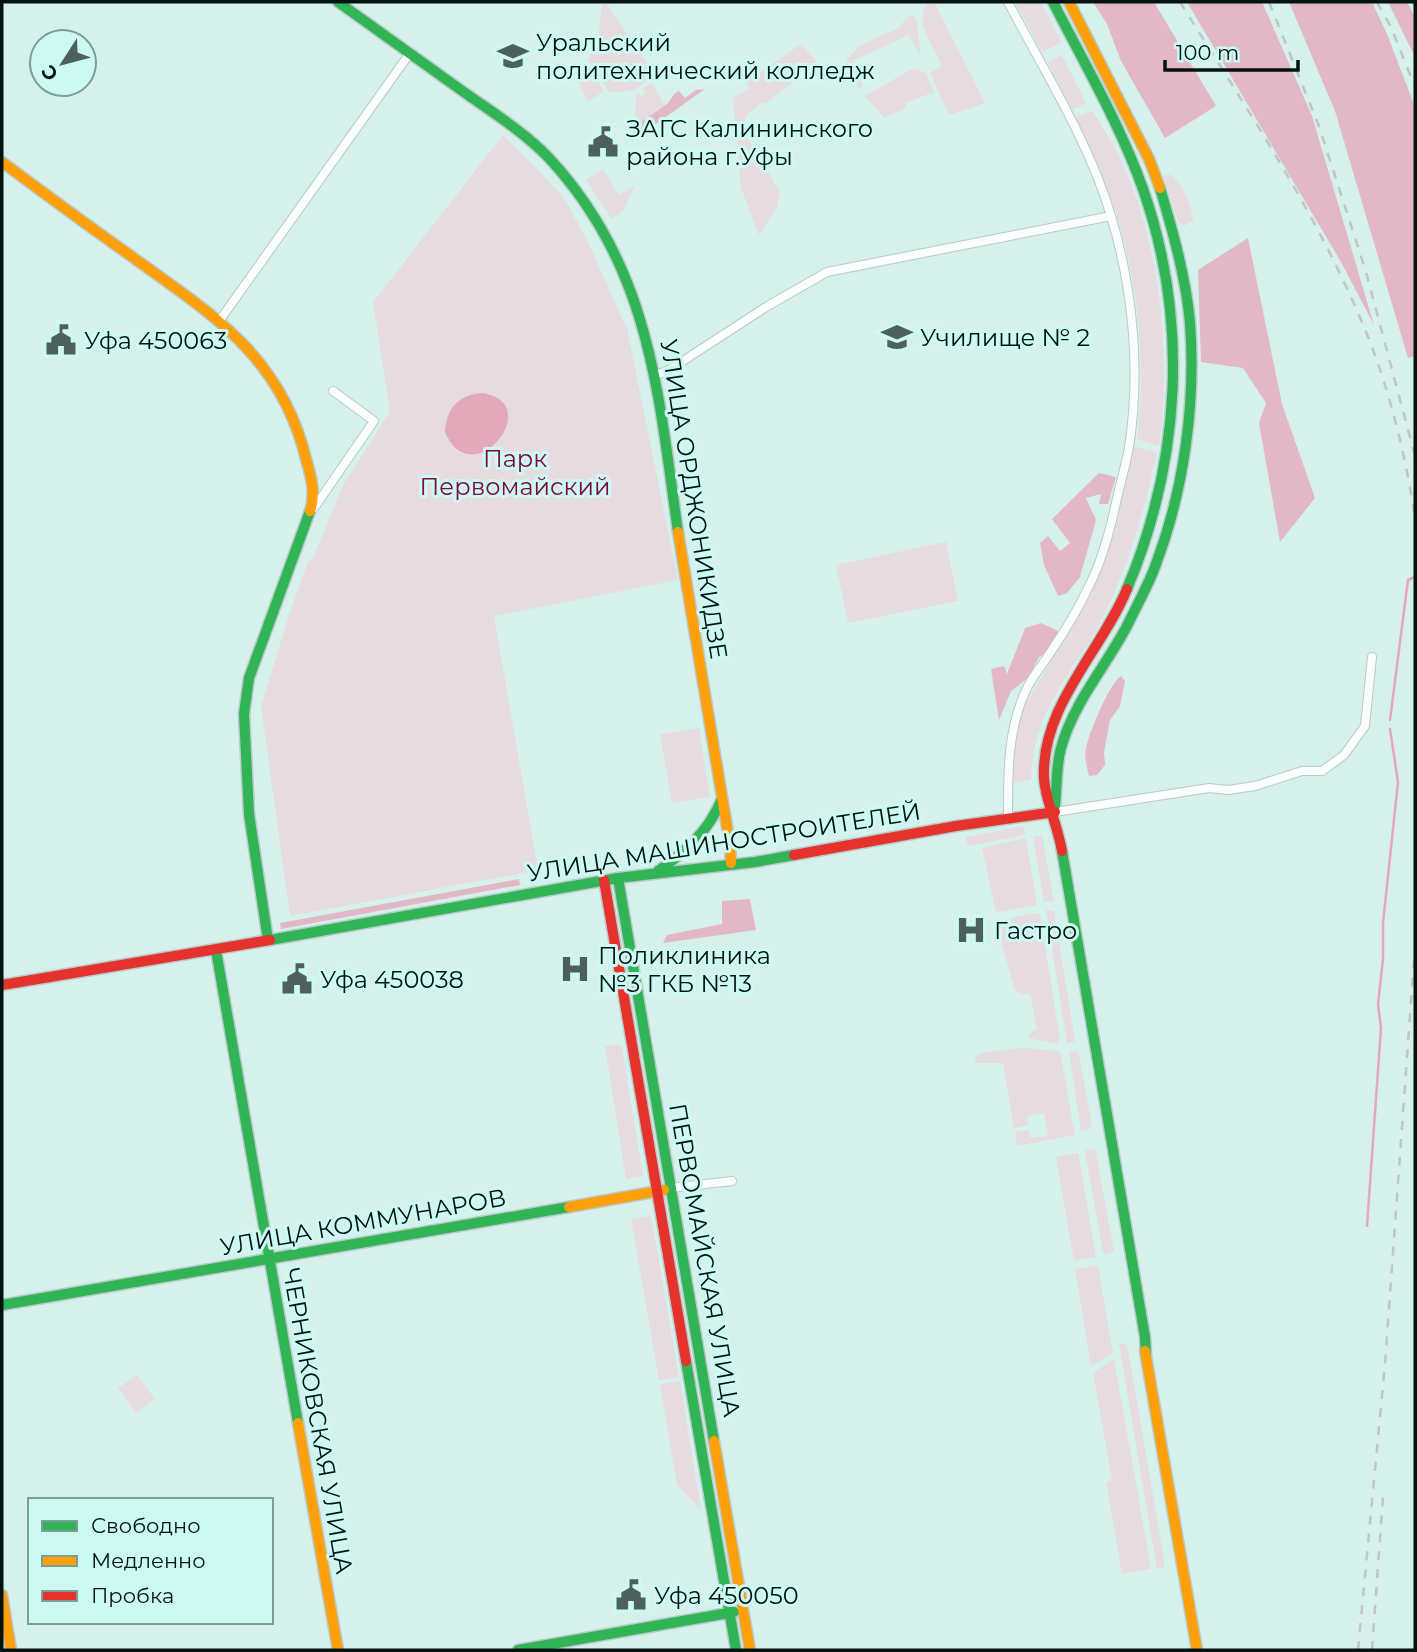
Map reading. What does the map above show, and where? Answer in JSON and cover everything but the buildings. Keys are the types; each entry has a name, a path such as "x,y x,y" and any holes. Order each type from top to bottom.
{"main road":[{"name":"УЛИЦА ОРДЖОНИКИДЗЕ","path":"338,2 509,124 546,155 572,186 610,242 640,313 656,375 732,863"},
{"path":"1053,2 1143,189 1163,260 1172,314 1174,410 1159,503 1140,559 1110,626 1057,713 1045,747 1044,780 1055,812 1197,1650"},
{"path":"1055,812 1060,750 1071,719 1124,631 1156,565 1174,507 1190,416 1192,363 1186,296 1160,189 1149,159 1069,2"},
{"path":"2,162 220,320 270,374 306,449 314,500 249,678 244,714 249,814 268,940"},
{"path":"656,872 699,839 716,815 722,799"},
{"name":"УЛИЦА МАШИНОСТРОИТЕЛЕЙ","path":"2,985 216,950 604,880 755,862 1055,812"},
{"name":"ПЕРВОМАЙСКАЯ УЛИЦА","path":"618,878 750,1650"},
{"name":"ПЕРВОМАЙСКАЯ УЛИЦА","path":"604,880 736,1650"},
{"name":"ЧЕРНИКОВСКАЯ УЛИЦА","path":"216,950 338,1650"},
{"name":"УЛИЦА КОММУНАРОВ","path":"2,1305 671,1188"},
{"path":"2,1595 11,1650"},
{"path":"518,1650 744,1610"}],"street":[{"path":"1007,2 1094,167 1111,216 1125,275 1133,335 1134,377 1129,449 1111,526 1091,582 1070,624 1027,688 1016,716 1009,751 1009,818"},
{"path":"220,320 410,53"},
{"path":"656,375 669,370 766,307 827,272 1111,216"},
{"path":"310,514 373,421 333,391"},
{"name":"УЛИЦА МАШИНОСТРОИТЕЛЕЙ","path":"1055,812 1209,788 1244,788 1302,771 1322,771 1344,755 1365,726 1372,657"},
{"name":"УЛИЦА КОММУНАРОВ","path":"671,1188 732,1181"}],"green space":[{"path":"602,2 605,2 655,74 633,91 609,92 588,60 599,33"},
{"path":"928,2 934,2 985,103 949,115 930,73 942,66 924,26 924,9"},
{"path":"1015,2 1041,2 1062,43 1042,52"},
{"path":"913,15 917,22 920,56 909,35 853,61 863,85 859,89 844,68 848,59 859,47 896,29"},
{"path":"801,44 818,63 745,117 747,137 780,192 777,207 759,235 741,188 733,98 749,89 747,81"},
{"path":"1062,55 1086,103 1072,110 1048,62"},
{"path":"586,63 604,91 588,102 578,81"},
{"path":"912,69 925,72 934,92 906,103 906,108 884,118 865,96"},
{"path":"652,83 664,105 634,127 637,92 641,96 645,93 643,88"},
{"path":"1092,111 1114,146 1132,186 1155,272 1164,361 1159,446 1137,439 1141,379 1134,289 1121,230 1108,191 1075,118"},
{"name":"Парк Первомайский","path":"503,135 562,195 586,238 627,329 678,580 494,616 538,870 290,916 261,706 309,559 312,560 344,483 390,412 373,302"},
{"path":"603,169 619,195 635,185 624,210 612,219 586,180"},
{"path":"1166,175 1175,179 1189,202 1193,220 1184,226 1178,222 1164,177"},
{"path":"1134,447 1157,452 1130,552 1106,611 1048,710 1039,731 1031,780 1012,783 1012,750 1022,710 1088,598 1114,526"},
{"path":"946,542 958,601 848,623 836,565"},
{"path":"699,728 710,797 672,803 660,734"},
{"path":"1024,826 1025,835 967,846 966,837"},
{"path":"1042,835 1054,901 1044,902 1033,837"},
{"path":"1026,838 1037,905 996,912 982,848"},
{"path":"1046,910 1054,911 1075,1041 1067,1043"},
{"path":"1035,913 1040,915 1060,1040 1057,1044 1029,1038 1031,1031 1037,1030 1030,994 1020,994 1015,990 997,927 1000,921"},
{"path":"617,1044 622,1048 643,1176 626,1179 605,1046"},
{"path":"1023,1048 1060,1051 1075,1135 1017,1146 1015,1132 1029,1130 1031,1138 1048,1136 1044,1113 1027,1116 1028,1125 1014,1128 1003,1063 976,1063 975,1057 979,1053"},
{"path":"1069,1051 1079,1055 1092,1125 1087,1130 1081,1131"},
{"path":"1095,1148 1114,1251 1106,1255 1103,1252 1085,1151"},
{"path":"1078,1153 1096,1257 1074,1261 1056,1157"},
{"path":"651,1216 679,1377 659,1380 631,1219"},
{"path":"1098,1265 1113,1354 1091,1366 1075,1269"},
{"path":"1119,1344 1126,1344 1128,1349 1165,1565 1163,1568 1157,1569"},
{"path":"1114,1359 1151,1569 1122,1574 1106,1482 1112,1480 1093,1373"},
{"path":"137,1375 155,1399 136,1413 118,1388"},
{"path":"680,1381 701,1510 677,1485 660,1384"}],"shaded area":[{"path":"1093,2 1154,2 1216,106 1165,138 1121,61 1107,24"},
{"path":"1187,2 1262,2 1312,116 1374,325 1341,262"},
{"path":"1289,2 1372,2 1415,107 1415,356 1408,358 1335,111"},
{"path":"1388,2 1407,2 1415,17 1415,57"},
{"path":"705,89 632,141 634,127 668,103 674,94 679,91 685,98 696,90"},
{"path":"1248,238 1282,404 1315,498 1280,542 1259,423 1266,403 1243,368 1201,362 1198,270"},
{"path":"482,393 500,400 508,412 506,427 498,440 486,450 471,454 457,449 445,432 446,424 451,410 460,400"},
{"path":"1099,473 1116,477 1108,504 1099,504 1101,494 1086,498 1096,520 1080,577 1067,593 1058,596 1044,565 1040,543 1048,536 1060,551 1070,543 1052,519"},
{"path":"1041,623 1058,631 1055,641 1046,653 1039,657 1028,678 1011,691 999,720 991,669 1004,666 1007,674 1025,628"},
{"path":"1121,676 1125,681 1120,706 1110,720 1104,752 1105,765 1097,775 1089,776 1085,755 1088,741 1105,698"},
{"path":"519,879 520,885 281,929 280,923"},
{"path":"750,899 756,930 663,943 667,935 722,924 722,901"}],"waterway":[{"path":"1390,720 1408,580 1415,577"},
{"path":"1367,1226 1381,1028 1378,1004 1383,959 1383,923 1398,782 1390,729"}],"railway":[{"path":"1180,2 1279,161 1345,285 1373,350 1388,397 1401,445 1415,517"},
{"path":"1269,2 1319,126 1366,272 1415,456"},
{"path":"1377,2 1391,27 1415,87"},
{"path":"1413,2 1415,6"},
{"path":"1358,1650 1385,1364 1415,946"},
{"path":"1372,1650 1383,1497"}],"traffic: fast":[{"path":"338,2 520,132 548,157 582,199 609,242 629,286 644,332 664,429 678,532"},
{"path":"1053,2 1113,117 1134,165 1158,239 1168,289 1172,340 1168,441 1159,491 1127,589"},
{"path":"1055,806 1058,762 1067,731 1074,714 1121,638 1150,579 1166,536 1181,476 1191,384 1190,323 1182,272 1160,188"},
{"path":"268,940 249,814 244,714 249,678 310,511"},
{"path":"658,871 695,840 721,801"},
{"path":"1062,851 1145,1337 1146,1356"},
{"path":"270,940 618,878 794,855"},
{"path":"618,878 714,1441"},
{"path":"216,950 298,1423"},
{"path":"2,1305 569,1207"},
{"path":"686,1361 736,1650"},
{"path":"518,1650 734,1612"}],"traffic: slow":[{"path":"1069,2 1149,159 1160,188"},
{"path":"2,162 215,318 261,364 295,423 311,478 313,498 310,511"},
{"path":"678,532 731,863"},
{"path":"569,1207 664,1190"},
{"path":"1145,1351 1197,1650"},
{"path":"298,1423 338,1650"},
{"path":"714,1441 750,1650"},
{"path":"2,1595 11,1650"}],"traffic: jam":[{"path":"1062,851 1044,778 1052,727 1062,703 1127,589"},
{"path":"794,855 956,826 1055,812"},
{"path":"604,880 686,1361"},
{"path":"2,985 270,940"}],"place":[{"name":"Уральский политехнический колледж","path":"513,56"},
{"name":"ЗАГС Калининского района г.Уфы","path":"603,142"},
{"name":"Училище № 2","path":"897,337"},
{"name":"Уфа 450063","path":"61,340"},
{"name":"Гастро","path":"971,930"},
{"name":"Поликлиника №3 ГКБ №13","path":"575,969"},
{"name":"Уфа 450038","path":"297,979"},
{"name":"Уфа 450050","path":"631,1595"}]}
